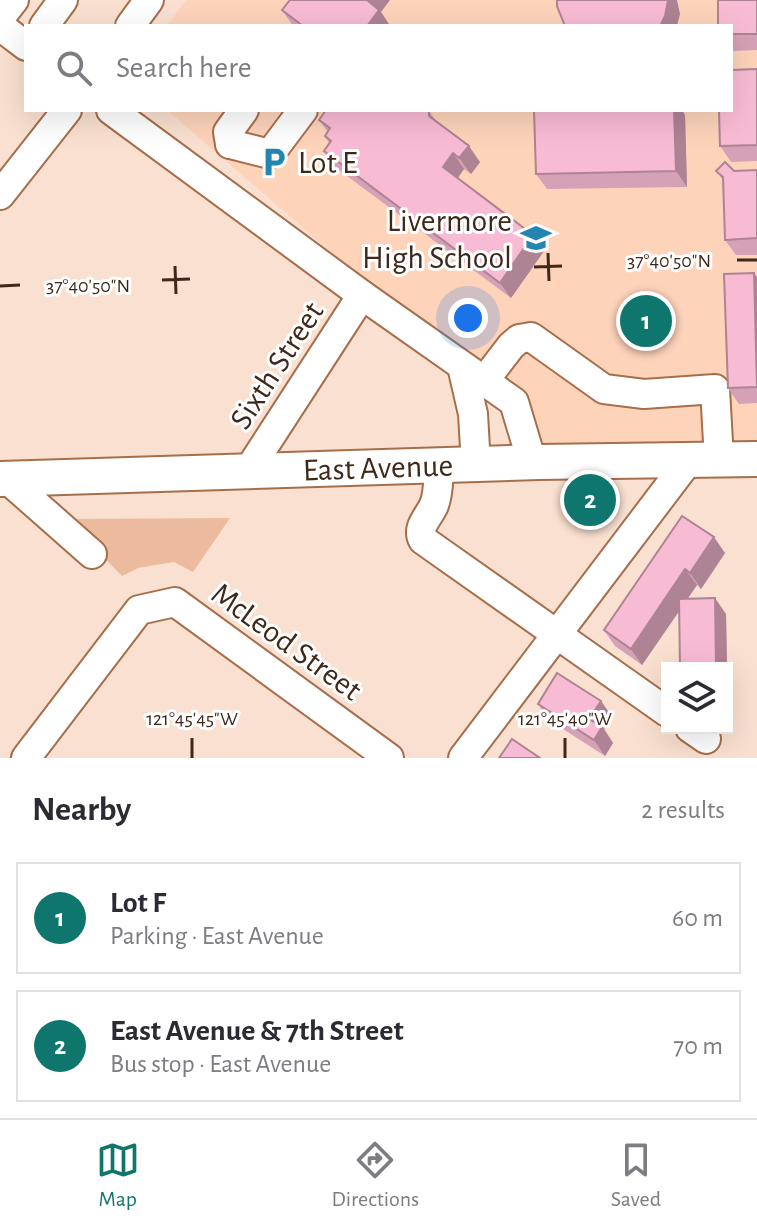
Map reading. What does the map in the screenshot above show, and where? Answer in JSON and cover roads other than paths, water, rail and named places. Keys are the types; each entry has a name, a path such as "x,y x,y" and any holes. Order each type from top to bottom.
{"main road":[{"name":"East Avenue","path":"3,479 532,462 757,459"}],"street":[{"path":"0,18 14,0"},
{"path":"45,24 63,0"},
{"path":"131,24 149,0"},
{"path":"0,26 24,44"},
{"path":"0,195 65,112"},
{"path":"114,112 362,295 514,402 532,462"},
{"path":"202,177 230,144 228,132 243,112"},
{"path":"230,144 270,154 302,112"},
{"name":"Sixth Street","path":"248,471 362,295"},
{"path":"463,758 557,634 704,460 715,389 644,394 604,389 531,337 519,339 473,373"},
{"path":"473,373 476,465"},
{"path":"439,466 437,499 420,530 423,540 661,708"},
{"path":"3,479 92,554"},
{"name":"McLeod Street","path":"26,758 139,610 175,602 389,758"}],"place":[{"name":"Lot E","path":"274,162"},
{"name":"Livermore High School","path":"536,238"},
{"name":"Lot F","path":"646,321"},
{"name":"East Avenue & 7th Street","path":"590,500"}]}
